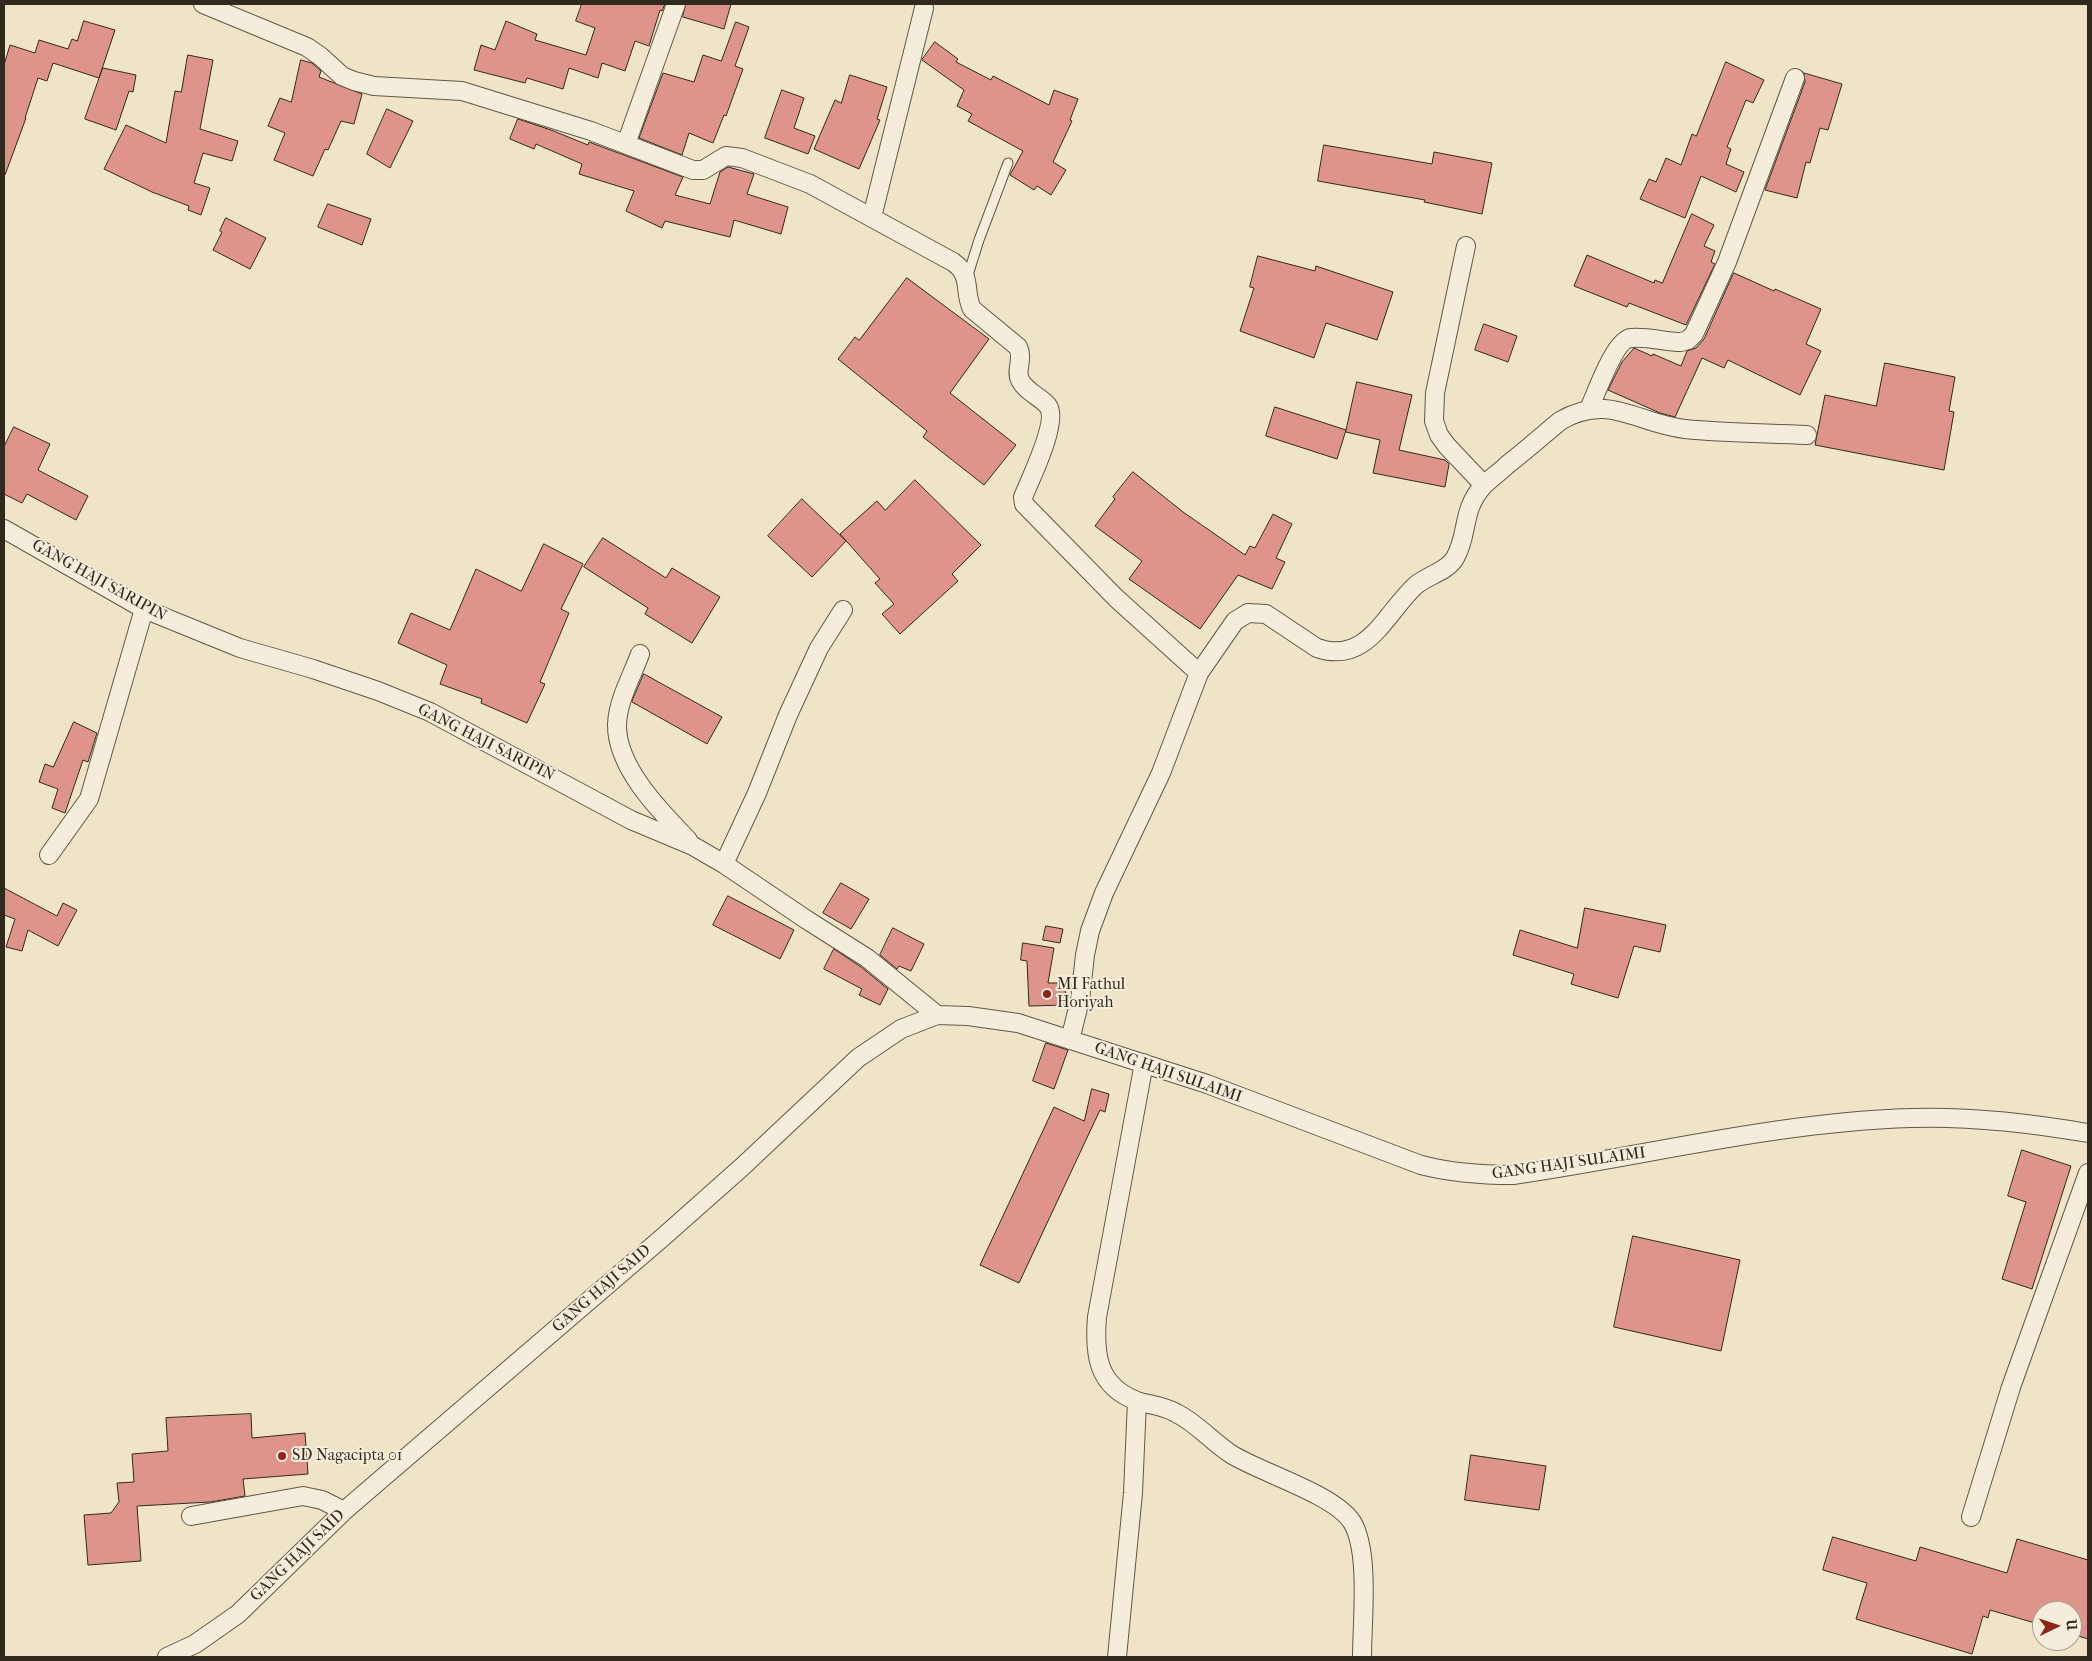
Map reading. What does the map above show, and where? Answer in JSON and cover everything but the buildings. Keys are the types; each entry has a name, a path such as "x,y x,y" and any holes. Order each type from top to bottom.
{"street":[{"path":"203,4 307,48 320,56 342,76 354,81 374,86 462,92 591,131 698,171 726,156 742,158 810,184 953,262 959,267 967,280 969,304 972,310 1018,347 1021,354 1019,378 1022,384 1049,407 1052,416 1042,451 1023,496 1024,504 1116,598 1199,673"},
{"path":"626,144 676,4"},
{"path":"872,217 924,8"},
{"path":"1589,409 1616,349 1624,340 1633,338 1681,342 1688,340 1694,334 1727,262 1795,78"},
{"path":"1466,246 1435,393 1434,421 1439,435 1447,446 1484,485"},
{"path":"1070,1040 1080,1000 1085,955 1101,900 1161,773 1199,673 1235,622 1248,613 1266,614 1317,648 1326,651 1350,650 1360,645 1372,636 1417,585 1447,568 1454,561 1460,545 1467,512 1472,501 1484,485 1560,421 1573,413 1589,409 1623,411 1684,429 1808,434"},
{"name":"GANG HAJI SARIPIN","path":"4,529 144,609 240,648 369,688 430,712 631,820 693,846 724,864 867,958 937,1015"},
{"path":"49,855 89,799 144,609"},
{"path":"724,864 819,648 843,610"},
{"path":"640,654 622,699 618,724 624,760 666,818 693,846"},
{"name":"GANG HAJI SAID","path":"167,1657 195,1644 238,1614 344,1511 669,1232 742,1167 858,1058 901,1029 937,1015 968,1016 1018,1023 1070,1040"},
{"name":"GANG HAJI SULAIMI","path":"1070,1040 1207,1084 1421,1165 1446,1171 1486,1175 1513,1175 1829,1124 1902,1118 1971,1119 2039,1125 2088,1133"},
{"path":"1144,1063 1120,1183 1097,1317 1098,1361 1103,1375 1116,1391 1137,1401 1177,1413 1231,1454 1321,1497 1339,1508 1357,1532 1363,1567 1362,1657"},
{"path":"1971,1517 2011,1387 2088,1173"},
{"path":"1117,1657 1133,1493 1137,1401"},
{"path":"190,1516 303,1496 322,1500 344,1511"}],"lane":[{"path":"967,280 979,240 1008,163"}],"place":[{"name":"MI Fathul Horiyah","path":"1047,994"},
{"name":"SD Nagacipta 01","path":"282,1456"}]}
